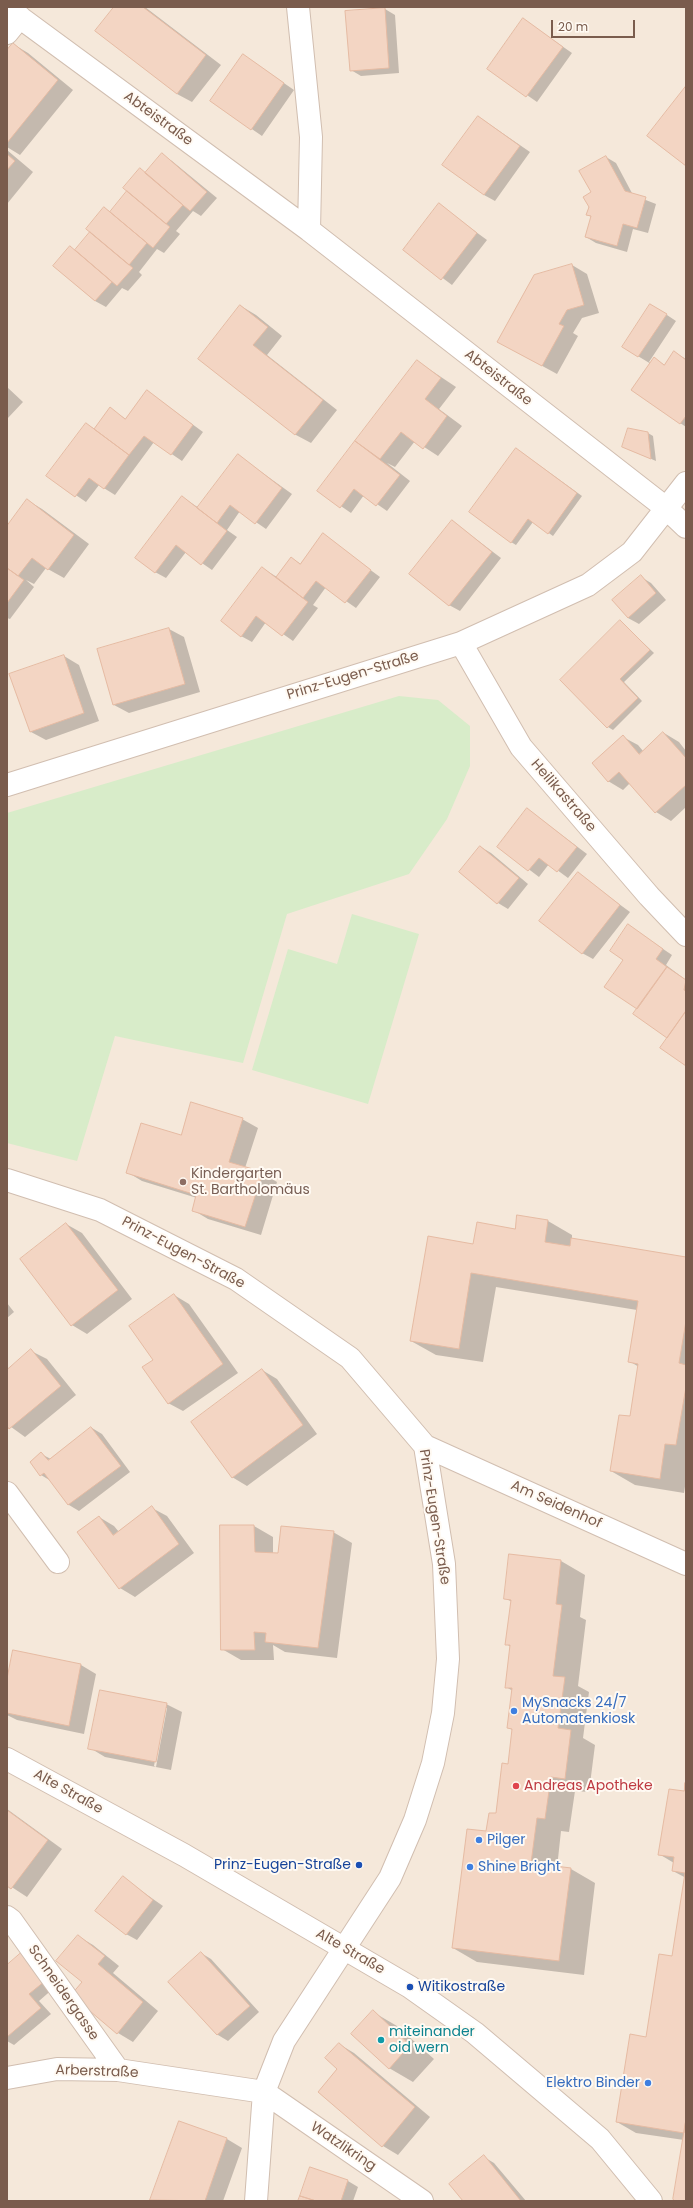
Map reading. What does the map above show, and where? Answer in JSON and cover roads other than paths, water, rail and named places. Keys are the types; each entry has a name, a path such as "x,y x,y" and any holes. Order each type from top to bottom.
{"street":[{"path":"298,7 311,137 309,230"},
{"name":"Abteistraße","path":"11,20 309,230 666,508 686,527"},
{"name":"Prinz-Eugen-Straße","path":"7,785 461,643 588,585 632,552 686,483"},
{"name":"Heilikastraße","path":"461,643 521,747 644,890 686,935"},
{"name":"Prinz-Eugen-Straße","path":"7,1180 100,1210 236,1279 350,1358 425,1446 444,1564 448,1659 443,1713 433,1763 415,1820 390,1878 344,1948"},
{"name":"Am Seidenhof","path":"425,1446 686,1564"},
{"path":"7,1493 58,1562"},
{"name":"Alte Straße","path":"7,1760 184,1855 410,1987 475,2034 600,2139 650,2201"},
{"name":"Schneidergasse","path":"7,1917 12,1920 118,2070"},
{"path":"256,2201 264,2092 284,2041 344,1948"},
{"name":"Arberstraße","path":"7,2078 56,2069 118,2070 264,2092"},
{"name":"Watzlikring","path":"264,2092 422,2201"}],"place":[{"name":"Kindergarten St. Bartholomäus","path":"183,1182"},
{"name":"MySnacks 24/7 Automatenkiosk","path":"514,1711"},
{"name":"Andreas Apotheke","path":"516,1786"},
{"name":"Pilger","path":"479,1840"},
{"name":"Prinz-Eugen-Straße","path":"359,1865"},
{"name":"Shine Bright","path":"470,1867"},
{"name":"Witikostraße","path":"410,1987"},
{"name":"miteinander oid wern","path":"381,2040"},
{"name":"Elektro Binder","path":"648,2083"}]}
